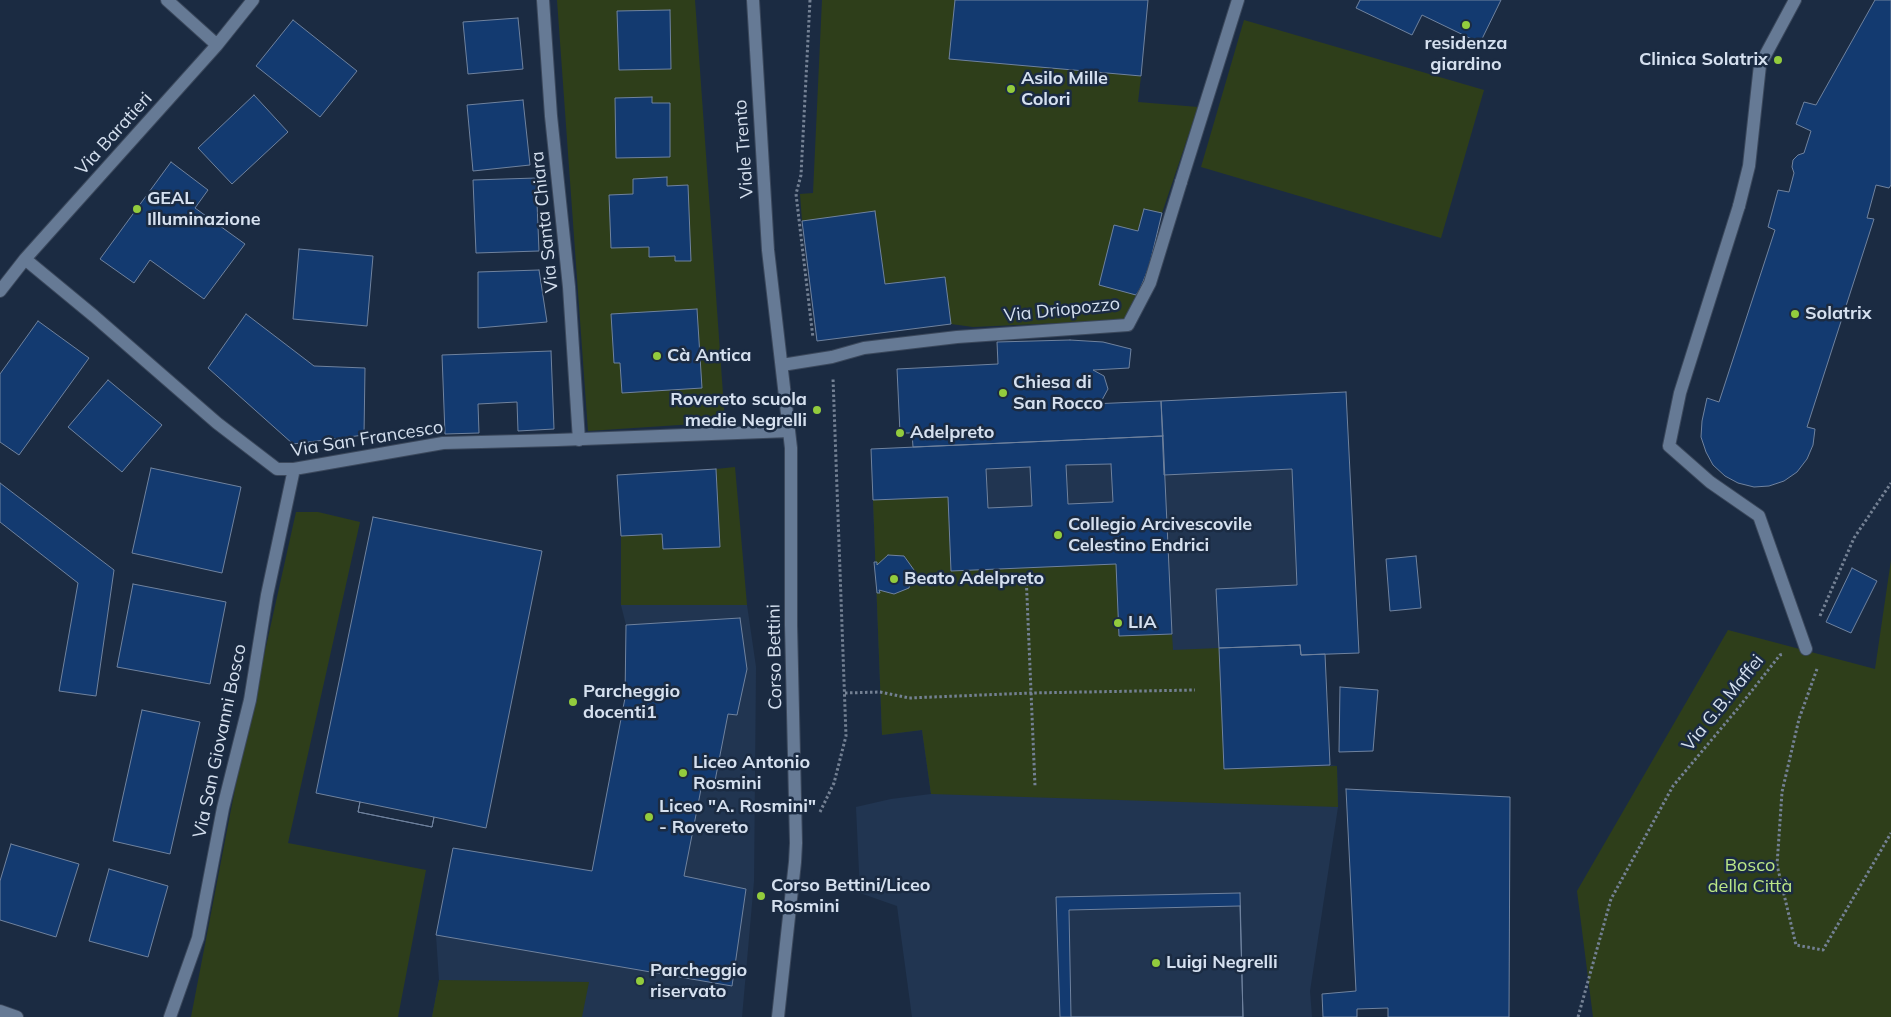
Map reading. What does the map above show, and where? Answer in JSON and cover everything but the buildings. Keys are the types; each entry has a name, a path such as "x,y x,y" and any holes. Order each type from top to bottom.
{"street":[{"path":"167,0 217,44"},
{"name":"Via Baratieri","path":"0,291 25,259 217,44 253,0"},
{"name":"Via Santa Chiara","path":"543,0 551,116 569,287 579,440"},
{"name":"Viale Trento","path":"753,0 768,250 774,296"},
{"name":"Via Driopozzo","path":"782,366 832,357 864,348 948,338 1128,325 1150,283 1238,0"},
{"path":"1795,0 1760,65 1748,166 1739,206 1680,393 1669,446 1710,482 1759,516 1806,649"},
{"name":"Via San Francesco","path":"25,259 217,423 278,469 294,469 443,443 789,432"},
{"name":"Corso Bettini","path":"774,296 789,432 796,843 778,1017"},
{"name":"Via San Giovanni Bosco","path":"170,1017 198,938 223,808 250,700 267,594 294,469"},
{"path":"0,1012 16,1017"}],"path":[{"path":"810,0 801,175 796,194 813,340 816,344 831,342 846,736 834,783 817,817"},
{"path":"1891,482 1854,538 1806,649 1817,670 1800,719 1782,792 1777,865 1796,945 1823,950 1891,833"},
{"path":"1026,573 1035,786"},
{"name":"Via G.B.Maffei","path":"1578,1017 1611,899 1673,786 1780,655 1806,649"},
{"path":"844,692 880,692 909,698 1031,693 1195,690"}],"shaded area":[{"name":"LIA","path":"1346,392 1359,653 1325,655 1330,765 1337,766 1338,807 1310,991 1312,1017 912,1017 897,906 860,893 856,807 891,799 931,794 922,730 882,735 871,449 1162,436 1161,401"},
{"name":"Liceo Antonio Rosmini","path":"621,605 747,605 756,667 754,881 742,1017 432,1017 439,980 436,935 453,848 592,870 625,698 626,625"}],"green space":[{"path":"557,0 695,0 725,422 588,431"},
{"path":"822,0 955,0 950,59 1141,76 1138,102 1198,107 1162,213 1144,209 1138,231 1114,226 1099,285 1136,295 1124,320 973,327 951,324 945,277 885,284 875,212 802,221 800,194 813,193"},
{"path":"1244,20 1484,90 1441,238 1201,167"},
{"path":"735,467 747,605 621,605 621,536 662,534 663,549 720,547 716,469"},
{"path":"948,497 951,571 1116,564 1119,636 1172,634 1173,650 1219,648 1224,769 1337,766 1338,807 931,794 922,730 882,735 873,500"},
{"path":"296,512 318,512 360,522 288,843 426,870 398,1017 191,1017 240,763"},
{"name":"Bosco della Città","path":"1891,560 1891,1017 1593,1017 1577,891 1728,630 1875,669"},
{"path":"439,980 589,982 582,1017 432,1017"}],"place":[{"name":"residenza giardino","path":"1466,25"},
{"name":"Clinica Solatrix","path":"1778,60"},
{"name":"Asilo Mille Colori","path":"1011,89"},
{"name":"GEAL Illuminazione","path":"137,209"},
{"name":"Solatrix","path":"1795,314"},
{"name":"Cà Antica","path":"657,356"},
{"name":"Chiesa di San Rocco","path":"1003,393"},
{"name":"Rovereto scuola medie Negrelli","path":"817,410"},
{"name":"Adelpreto","path":"900,433"},
{"name":"Collegio Arcivescovile Celestino Endrici","path":"1058,535"},
{"name":"Beato Adelpreto","path":"894,579"},
{"name":"LIA","path":"1118,623"},
{"name":"Parcheggio docenti1","path":"573,702"},
{"name":"Liceo Antonio Rosmini","path":"683,773"},
{"name":"Liceo \"A. Rosmini\" - Rovereto","path":"649,817"},
{"name":"Corso Bettini/Liceo Rosmini","path":"761,896"},
{"name":"Luigi Negrelli","path":"1156,963"},
{"name":"Parcheggio riservato","path":"640,981"}]}
